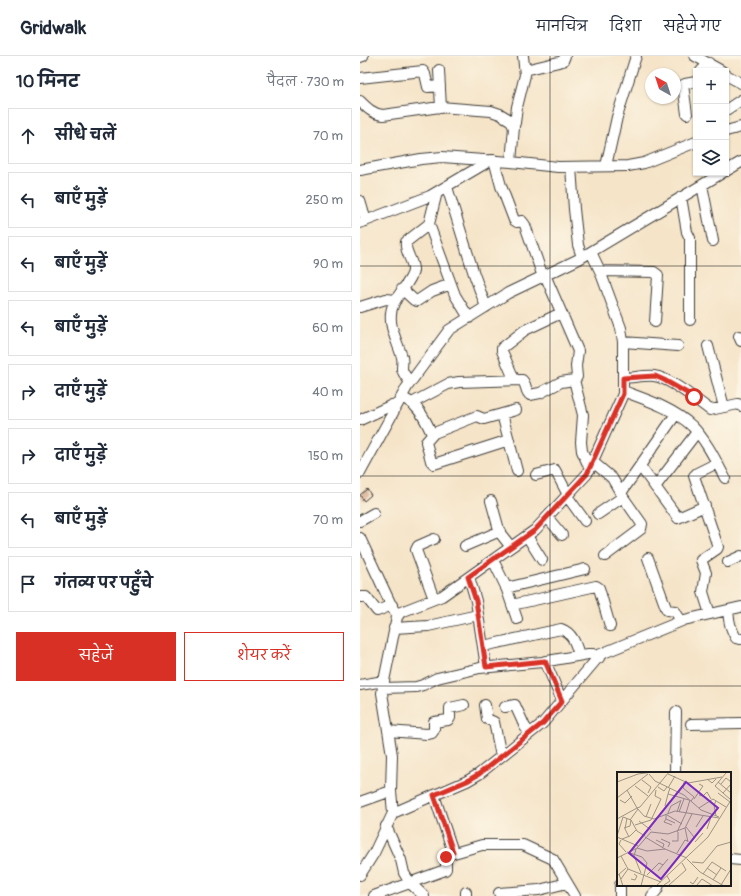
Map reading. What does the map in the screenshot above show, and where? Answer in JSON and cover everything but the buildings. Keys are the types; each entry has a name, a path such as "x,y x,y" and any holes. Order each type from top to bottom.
{"street":[{"path":"511,162 513,126 515,123 517,107 525,75 523,56"},
{"path":"525,70 563,61 565,56"},
{"path":"606,166 617,117 636,56"},
{"path":"695,56 717,68"},
{"path":"704,68 709,63"},
{"path":"439,70 441,108"},
{"path":"360,78 423,71 428,87 440,86"},
{"path":"729,77 741,83"},
{"path":"687,114 683,87 685,84 693,83"},
{"path":"729,100 741,100"},
{"path":"729,108 741,100"},
{"path":"360,101 374,113 383,115 441,108 491,111 505,116 513,126"},
{"path":"729,130 741,127"},
{"path":"360,170 428,158 442,157 492,160 558,167 628,166 644,163 693,143"},
{"path":"360,201 363,222 430,196 492,160"},
{"path":"492,160 514,220 517,222 522,221 525,225 544,276 578,351 576,366 577,377 574,380 583,416 581,442 582,451 592,465 612,478 622,495 641,521 641,529 605,556"},
{"path":"729,169 741,162"},
{"path":"360,875 374,853 393,813 391,791 392,755 383,684 398,615 401,612 445,594 535,530 587,474 623,394 623,342 620,324 600,271 587,254 580,252 571,167"},
{"path":"360,473 410,382 449,330 508,293 587,254 717,176"},
{"path":"702,185 713,241"},
{"path":"447,187 474,274 486,307"},
{"path":"437,192 429,224 458,300 468,318"},
{"path":"681,197 687,232 690,238 690,320"},
{"path":"410,382 403,370 402,359 391,322 391,310 413,271 406,242 429,224"},
{"path":"600,271 656,273 658,277 655,322"},
{"path":"402,289 416,301 436,289 452,284"},
{"path":"360,307 386,299 396,300"},
{"path":"514,379 502,348 526,330 561,313"},
{"path":"623,342 678,346"},
{"path":"708,346 724,407"},
{"path":"623,378 649,376 659,378 694,397 710,410 738,404 741,406"},
{"path":"412,403 432,392 454,383 468,380 522,380 524,381 527,393 530,396 540,393 561,382 574,380"},
{"path":"623,391 655,403 687,421 697,432 725,478"},
{"path":"402,396 412,403 421,413 431,432 434,433"},
{"path":"360,420 392,405 395,409"},
{"path":"509,440 434,464 431,461 426,442 434,433 477,416 484,420 516,410"},
{"path":"502,414 517,472"},
{"path":"598,514 622,495 676,414"},
{"path":"655,487 697,432"},
{"path":"710,614 704,592 706,573 701,560 718,549 718,547 694,476 717,463"},
{"path":"640,466 678,518 705,506"},
{"path":"536,475 555,470 568,495 585,521"},
{"path":"490,501 500,531 511,547"},
{"path":"360,521 374,513"},
{"path":"547,517 562,535"},
{"path":"466,546 500,531"},
{"path":"527,536 542,560"},
{"path":"360,538 398,615"},
{"path":"434,539 418,546 416,550 434,599"},
{"path":"728,562 741,556"},
{"path":"648,558 666,608 668,610 675,611 681,621"},
{"path":"493,560 506,588 517,619"},
{"path":"506,588 585,569"},
{"path":"468,577 476,601 486,667"},
{"path":"512,605 596,586 599,588 610,626"},
{"path":"360,597 366,597 377,611 392,605"},
{"path":"393,813 467,781 479,774 543,723 601,654 681,621 741,607"},
{"path":"728,610 730,629 736,638 741,639"},
{"path":"394,628 428,626 478,615"},
{"path":"483,646 561,629 575,641 579,655"},
{"path":"360,685 383,684 416,687 436,678 486,667 545,661 579,655 593,654 598,658"},
{"path":"545,661 562,701"},
{"path":"388,730 430,734 433,732 434,722 448,720 450,718 450,708 464,705"},
{"path":"485,705 487,719 494,722 501,756"},
{"path":"505,707 515,705 530,733"},
{"path":"675,772 676,712"},
{"path":"691,724 741,723"},
{"path":"360,802 391,791"},
{"path":"434,795 453,852"},
{"path":"386,826 401,860 404,872 410,883 424,896"},
{"path":"376,896 445,870 446,857 453,852 482,845 523,845 553,859 575,896"},
{"path":"731,859 741,860"},
{"path":"499,893 539,890 567,883"},
{"path":"652,896 659,886"}],"route":[{"path":"446,857 453,852 434,795 467,781 479,774 543,723 562,701 545,661 486,667 476,601 468,577 535,530 587,474 623,394 623,378 655,376 694,397"}]}
